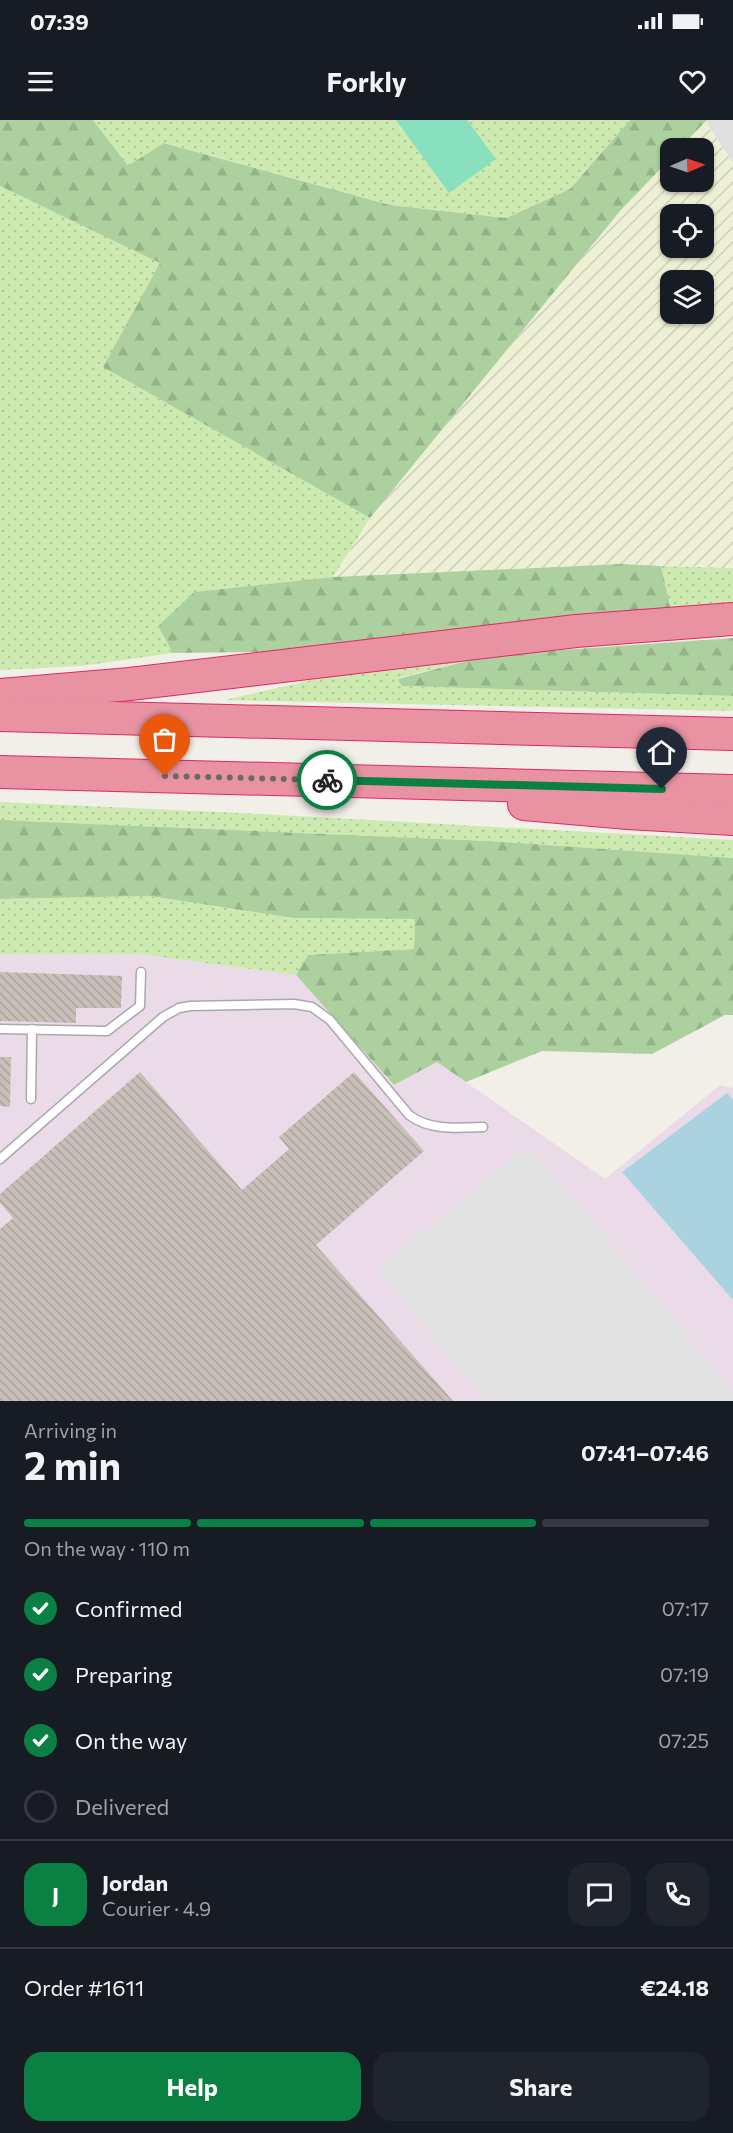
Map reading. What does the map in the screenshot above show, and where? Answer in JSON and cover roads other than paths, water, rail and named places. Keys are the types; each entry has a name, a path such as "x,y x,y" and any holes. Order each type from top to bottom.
{"highway":[{"path":"0,695 130,684 576,631 733,619"},
{"path":"0,714 733,734"},
{"path":"0,772 733,791"},
{"path":"424,783 530,805 733,819"}],"lane":[{"path":"0,1029 107,1031 140,1006 141,972"},
{"path":"0,1159 163,1017 190,1006 294,1004 312,1007 330,1020 408,1115 416,1120 449,1127 483,1127"},
{"path":"31,1099 32,1029"}],"water":[{"path":"727,1093 733,1100 733,1300 622,1172"}]}
